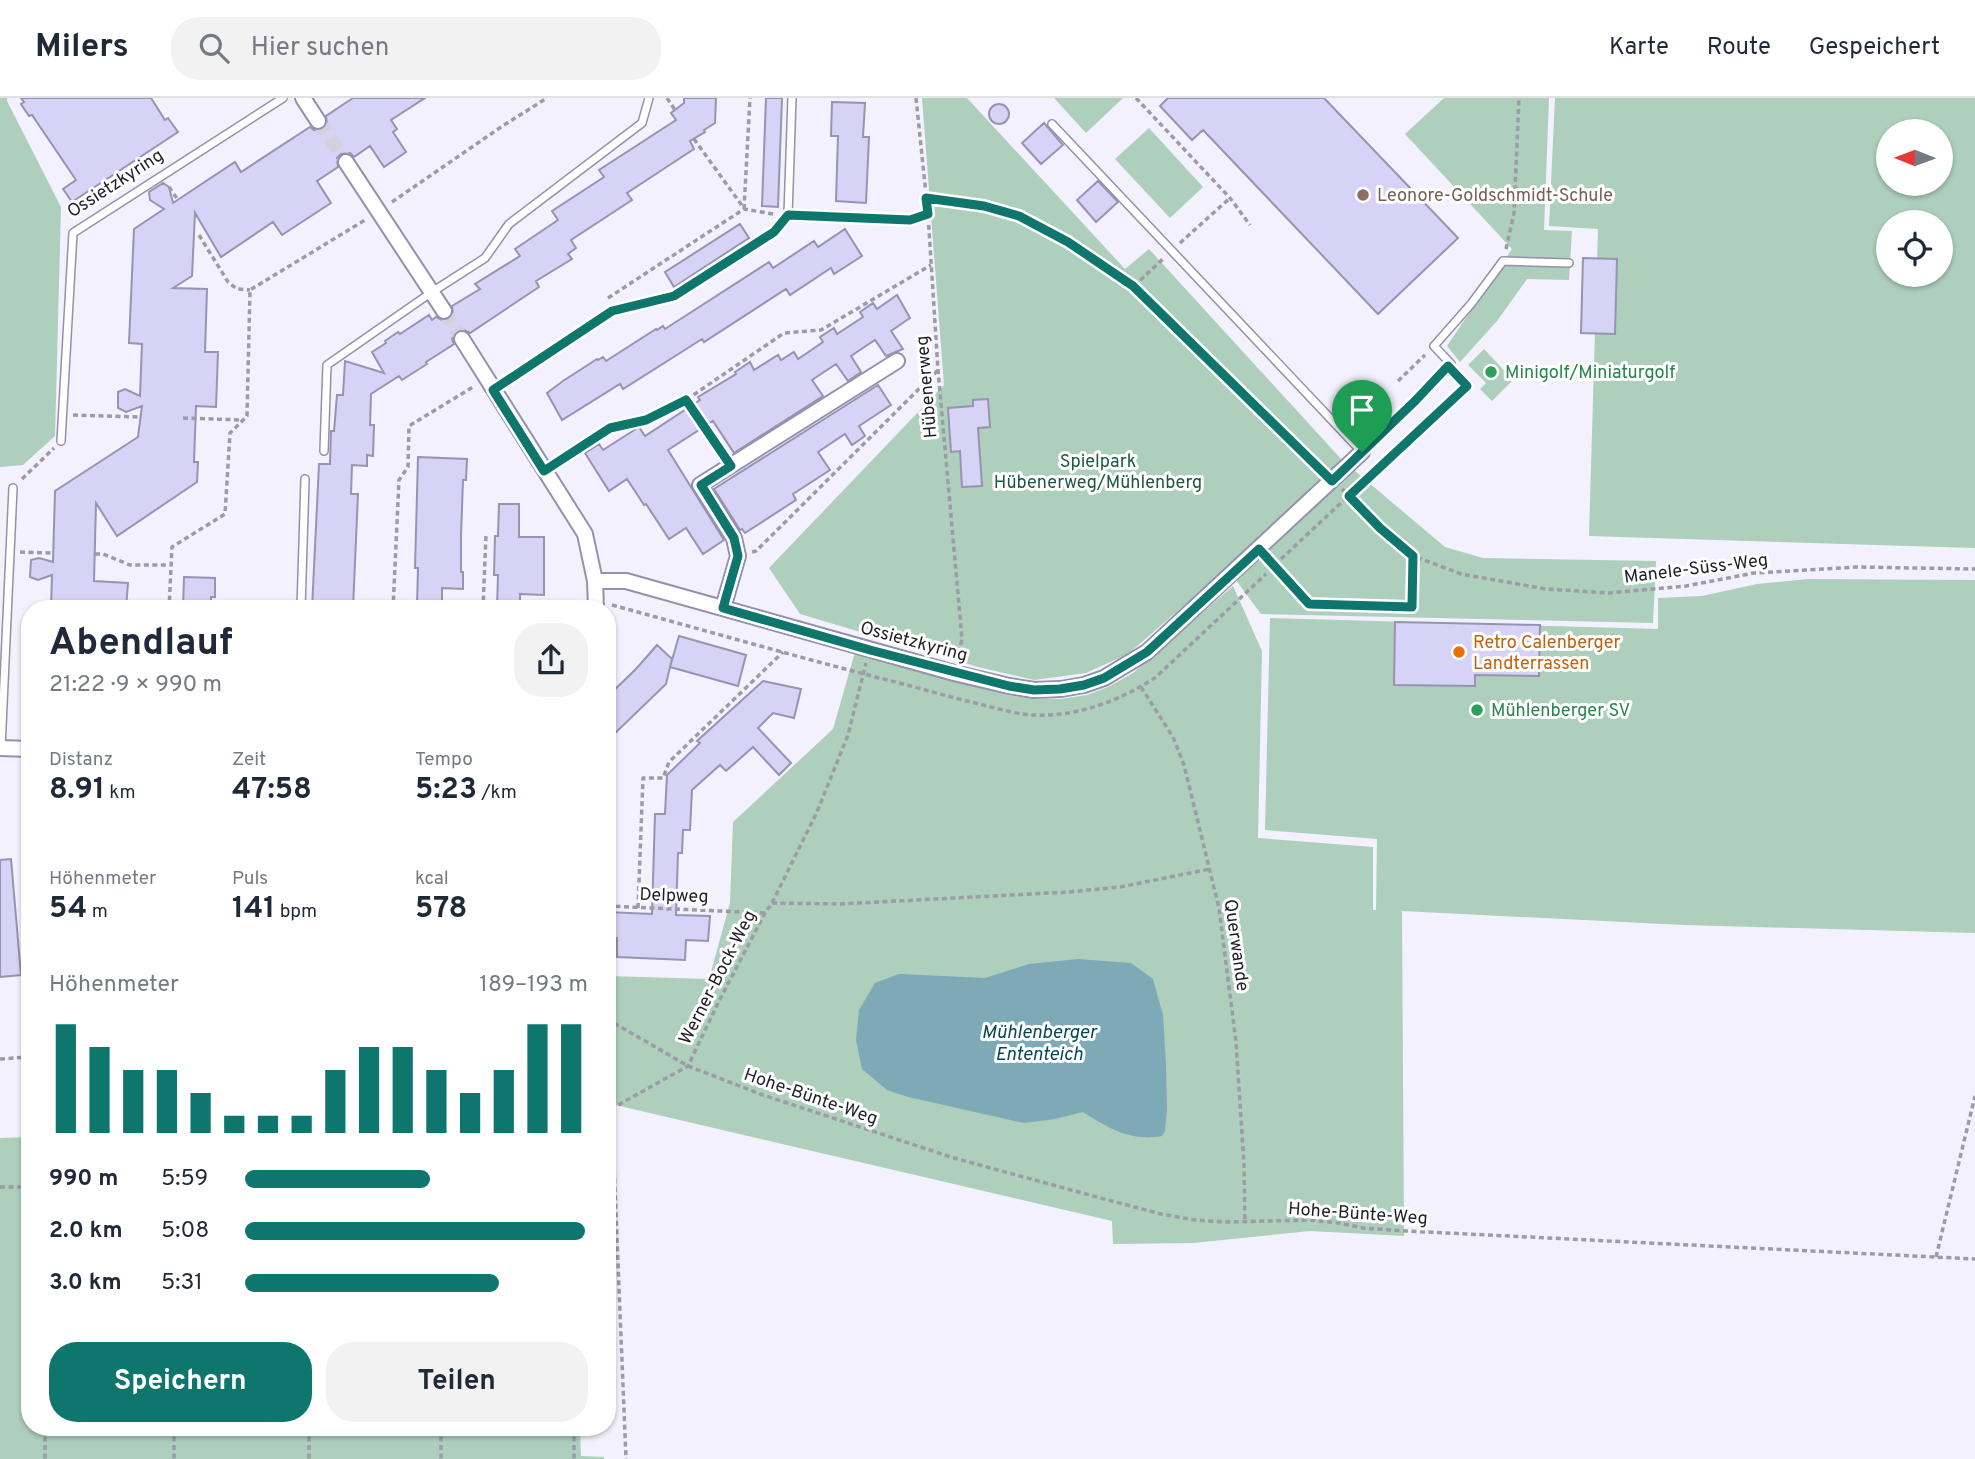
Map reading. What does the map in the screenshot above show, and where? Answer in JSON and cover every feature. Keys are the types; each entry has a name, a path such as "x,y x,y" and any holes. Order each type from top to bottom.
{"street":[{"path":"303,98 318,121"},
{"path":"346,162 444,312"},
{"path":"462,338 585,534 595,580 596,600"},
{"path":"723,608 738,556 734,538 701,485 897,361"},
{"name":"Ossietzkyring","path":"595,580 626,581 1009,686 1034,690 1084,685 1104,678 1147,652 1362,452"},
{"path":"0,748 21,749"}],"lane":[{"name":"Ossietzkyring","path":"61,441 73,233 283,98"},
{"path":"324,450 327,365 485,258 509,224 642,123 649,98"},
{"path":"489,384 612,311 674,296 774,232 788,215 792,98"},
{"path":"1052,124 1362,452 1451,364 1434,346 1471,304 1503,261 1569,262"},
{"path":"301,600 305,479"},
{"path":"0,748 13,488"},
{"path":"1259,549 1309,604 1412,607"}],"path":[{"path":"199,235 229,282 237,289 250,290 378,211 547,98"},
{"path":"667,98 675,110"},
{"path":"744,209 750,98"},
{"name":"Hübenerweg","path":"916,98 928,214 938,370 962,639 954,673"},
{"path":"1136,98 1230,198 1250,225"},
{"path":"1503,261 1514,213 1519,98"},
{"path":"694,139 744,209"},
{"name":"Manele-Süss-Weg","path":"926,198 984,206 1019,216 1068,242 1133,286 1380,528 1413,556 1461,574 1546,589 1609,593 1686,586 1767,572 1857,567 1975,569"},
{"path":"608,298 744,209 788,215 910,220 928,214"},
{"path":"544,471 610,428 646,420 686,400 784,333 821,330 931,265"},
{"path":"169,600 172,547 225,514 230,433 247,416 250,290"},
{"path":"1398,381 1434,346"},
{"path":"1349,496 1467,386 1448,366"},
{"path":"738,556 756,551 938,370"},
{"path":"393,600 399,481 408,467 409,426 489,384"},
{"path":"686,400 731,466"},
{"path":"63,415 141,417"},
{"path":"183,418 244,420"},
{"path":"13,488 61,441"},
{"path":"483,600 486,535"},
{"path":"9,552 53,553"},
{"path":"95,554 103,554 130,565 171,565"},
{"path":"1412,607 1413,556"},
{"path":"616,610 863,674"},
{"name":"Werner-Bock-Weg","path":"616,1106 688,1066 817,812 848,735 870,650"},
{"path":"638,908 643,778 663,778 669,762 783,652"},
{"name":"Querwande","path":"1141,687 1173,737 1192,796 1219,908 1236,1042 1245,1222"},
{"path":"772,903 840,904 1069,892 1120,887 1210,869"},
{"name":"Delpweg","path":"616,907 765,913"},
{"name":"Hohe-Bünte-Weg","path":"616,1024 688,1066 812,1112 967,1161 1161,1214 1195,1220 1310,1220 1406,1231 1975,1259"},
{"path":"0,1059 21,1058"},
{"path":"1936,1257 1975,1096"},
{"path":"0,1187 21,1187"},
{"path":"616,1226 626,1459"},
{"path":"45,1436 45,1459"},
{"path":"174,1436 174,1459"},
{"path":"309,1436 309,1459"},
{"path":"441,1436 442,1459"},
{"path":"574,1436 574,1459"}],"green space":[{"path":"0,98 7,98 61,207 55,436 23,465 0,467"},
{"name":"Spielpark Hübenerweg/Mühlenberg","path":"922,98 967,98 1125,269 1149,249 1342,460 1445,547 1483,558 1656,561 1653,623 1261,614 1227,568 1128,654 1086,673 1034,680 978,667 800,614 769,568 944,385"},
{"path":"1054,98 1123,98 1086,133"},
{"path":"1444,98 1549,98 1544,230 1572,231 1569,280 1527,279 1497,321 1460,362 1447,346 1512,249 1405,134"},
{"path":"1555,98 1975,98 1975,548 1589,536 1598,229 1549,226"},
{"path":"1149,128 1203,187 1170,218 1115,159"},
{"name":"Minigolf/Miniaturgolf","path":"1484,349 1513,380 1492,401 1480,389 1486,383 1468,365"},
{"path":"1808,579 1975,580 1975,933 1684,925 1402,911 1404,1236 1310,1231 1193,1243 1113,1244 1112,1221 616,1105 616,976 709,979 730,903 733,822 833,729 855,652 1007,695 1061,699 1087,695 1133,673 1233,586 1262,651 1258,838 1373,847 1373,910 1376,910 1377,839 1265,830 1270,618 1658,629 1658,598 1702,596 1757,584"},
{"path":"21,1137 21,1436 580,1436 581,1456 604,1459 0,1459 0,1138"}],"water":[{"name":"Mühlenberger Ententeich","path":"1078,959 1131,963 1153,979 1163,1015 1166,1065 1167,1109 1162,1136 1130,1135 1083,1112 1024,1123 887,1090 862,1069 856,1040 859,1010 875,983 899,974 985,978 1029,964"}],"building":[{"path":"21,98 151,98 165,120 168,118 178,132 72,202 63,189 76,180 32,115 29,116 21,104 24,102"},
{"path":"353,98 425,98 391,120 397,129 393,132 406,152 384,167 370,146 354,157 350,153 341,154 337,158 338,167 317,181 331,203 282,235 273,222 221,257 195,213 192,276 173,288 207,289 205,352 218,352 216,407 196,406 194,462 198,462 197,482 117,536 96,503 94,581 128,583 127,600 51,600 52,575 38,580 30,577 31,560 39,558 53,562 55,491 138,437 142,406 126,412 118,408 118,392 125,389 140,396 142,344 129,343 134,229 164,209 150,200 149,192 163,183 169,187 173,203 235,162 241,172 310,127 314,130 323,129 327,125 326,116"},
{"path":"684,98 716,98 715,123 690,141 694,149 627,193 632,200 571,240 576,248 568,254 572,259 536,281 539,287 470,333 462,329 456,331 452,339 454,344 402,380 399,376 371,394 373,456 367,455 367,466 352,465 351,494 358,494 353,600 312,600 319,464 330,464 331,431 334,431 337,395 343,395 345,361 384,373 372,352 398,332 400,334 429,315 432,320 436,317 444,321 450,319 453,315 452,306 480,289 475,284 520,256 515,249 558,220 552,211 604,177 599,170 676,120 671,113 684,103"},
{"path":"766,98 782,98 778,207 762,206"},
{"path":"1168,98 1324,98 1458,238 1378,314 1203,130 1192,140 1160,106"},
{"path":"832,102 865,103 863,137 869,137 866,203 836,201 838,136 831,136"},
{"path":"999,104 1006,107 1009,114 1006,121 999,124 992,121 989,114 992,107"},
{"path":"1044,123 1063,145 1041,164 1022,143"},
{"path":"1098,181 1118,202 1096,222 1077,200"},
{"path":"740,224 749,238 674,287 665,272"},
{"path":"845,229 862,256 834,274 831,268 790,295 786,289 704,342 702,339 623,389 620,384 562,420 547,393 563,381 597,359 603,357 606,361 656,329 663,326 665,329 769,262 773,268 814,241 818,247"},
{"path":"1583,258 1617,259 1615,334 1581,333"},
{"path":"897,295 910,318 891,331 903,349 886,356 875,340 851,356 861,372 848,381 836,364 812,380 823,396 734,453 713,421 668,450 724,540 703,554 686,528 669,539 627,479 609,491 585,453 599,444 603,450 639,427 645,436 700,400 698,397 736,374 735,372 750,362 754,370 778,355 781,360 794,352 798,359 823,342 820,337 834,328 837,334 863,317 860,312 873,303 877,309"},
{"path":"878,385 891,405 859,426 865,436 852,445 845,434 818,452 830,470 793,494 796,500 745,533 740,530 714,489"},
{"path":"988,399 990,427 978,428 982,486 962,487 960,451 951,452 948,408 973,406 973,400"},
{"path":"418,457 467,459 466,480 463,480 461,536 463,589 442,588 442,600 417,600 418,568 415,568"},
{"path":"499,504 519,504 519,537 544,537 544,595 520,594 520,600 497,600 498,575 494,575 495,536 498,536"},
{"path":"184,577 215,578 215,597 211,597 211,600 183,600"},
{"path":"1395,622 1540,625 1539,676 1475,675 1475,686 1394,685"},
{"path":"679,636 746,655 738,686 670,667"},
{"path":"657,645 672,659 666,684 616,732 616,688"},
{"path":"763,681 801,689 794,718 773,713 758,728 791,763 779,775 753,747 726,771 720,765 692,790 690,830 683,830 682,853 678,853 676,915 710,916 708,941 686,940 685,960 617,957 616,912 652,914 655,814 665,814 667,775 700,743 697,741"},
{"path":"11,859 21,975 0,977 0,860"}],"tunnel":[{"path":"318,121 346,162"},
{"path":"444,311 462,339"}],"place":[{"name":"Leonore-Goldschmidt-Schule","path":"1363,195"},
{"name":"Minigolf/Miniaturgolf","path":"1491,372"},
{"name":"Retro Calenberger Landterrassen","path":"1459,652"},
{"name":"Mühlenberger SV","path":"1477,710"}],"route":[{"path":"926,198 984,206 1019,216 1068,242 1133,286 1332,481 1362,452 1448,366 1467,386 1349,496 1380,528 1413,556 1412,607 1309,604 1259,549 1147,652 1104,678 1084,685 1034,690 954,673 723,608 738,556 734,538 701,485 731,466 686,400 646,420 610,428 544,471 493,390 612,311 674,296 774,232 788,215 910,220 928,214 926,198"}]}
